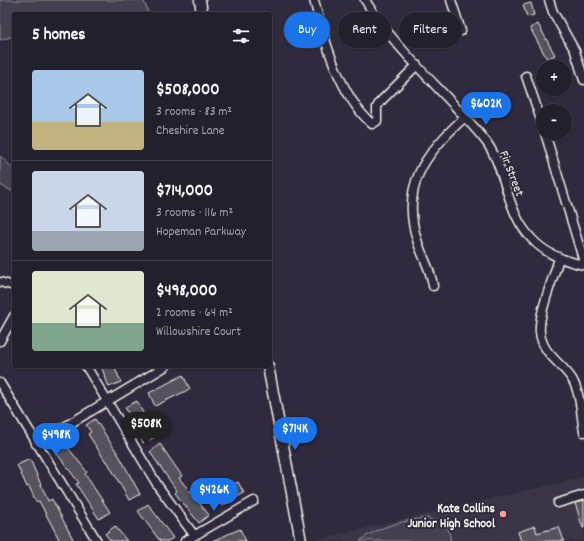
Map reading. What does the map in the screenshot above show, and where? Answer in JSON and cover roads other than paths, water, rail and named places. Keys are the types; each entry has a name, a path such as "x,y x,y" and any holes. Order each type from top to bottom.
{"main road":[{"path":"200,0 202,12"},
{"path":"268,368 301,541"}],"street":[{"path":"314,0 321,29 338,73 351,98 372,124 377,122 377,107 380,102 417,65"},
{"name":"Fir Street","path":"366,0 382,24 479,133 493,153 502,172 513,209 523,229 541,248 559,258 584,263"},
{"path":"451,0 455,12"},
{"path":"549,0 552,12 575,51 584,80"},
{"path":"526,76 536,105"},
{"path":"433,286 431,274 415,231 412,205 414,190 420,172 429,154 436,144 465,117"},
{"path":"547,140 584,263"},
{"path":"559,258 542,315 540,332 544,347 549,354 565,369 577,388 584,432"},
{"path":"0,282 12,285"},
{"path":"0,341 12,320"},
{"path":"87,368 158,486 194,535"},
{"path":"36,444 163,368"},
{"path":"0,383 36,444 97,541"},
{"path":"558,503 584,494"},
{"path":"186,541 254,501"}],"place":[{"name":"Kate Collins Junior High School","path":"503,514"}]}
